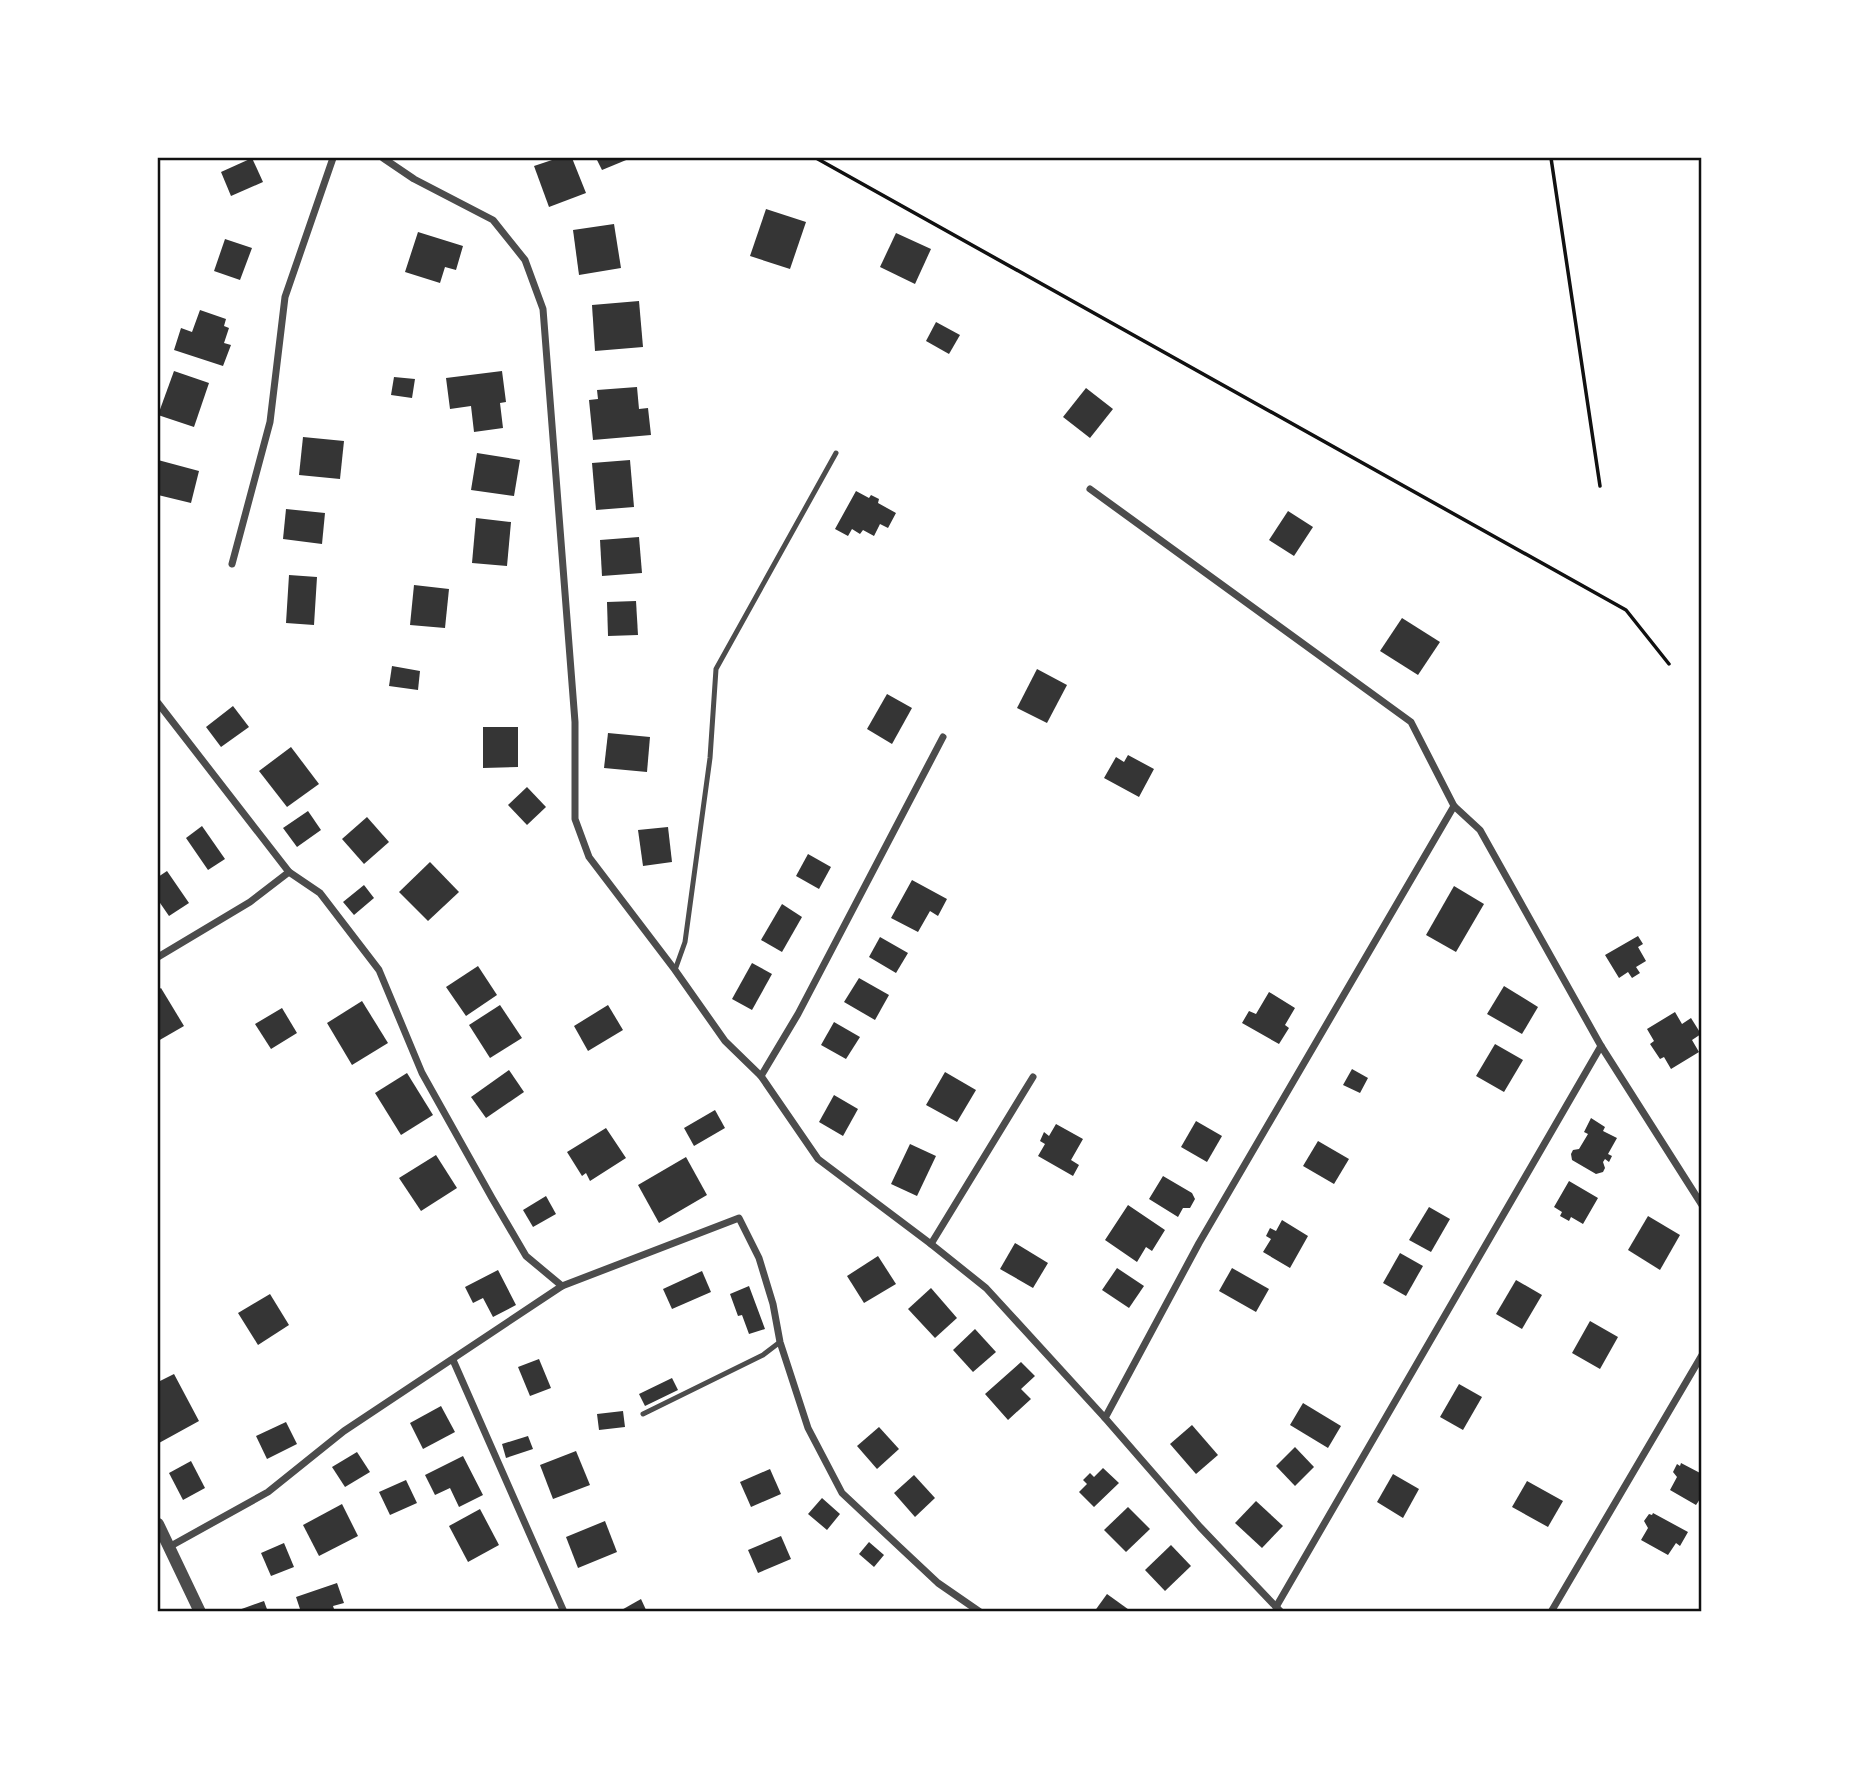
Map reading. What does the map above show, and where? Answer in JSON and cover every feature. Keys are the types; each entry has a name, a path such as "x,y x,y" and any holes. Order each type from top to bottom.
{"street":[{"path":"232,564 270,422 285,297 333,158"},
{"path":"383,158 414,179 493,220 525,260 543,309 575,722 575,819 589,857 676,970 725,1041 761,1076 818,1159 986,1287 1200,1527 1278,1609 1601,1046"},
{"path":"1090,489 1410,722 1454,806 1480,830 1601,1046 1702,1205"},
{"path":"158,703 289,872 320,893 379,970 422,1073 492,1198 526,1256 562,1286"},
{"path":"761,1076 798,1014 943,737"},
{"path":"1105,1418 1199,1243 1454,806"},
{"path":"158,957 250,902 289,872"},
{"path":"932,1244 1032,1077"},
{"path":"169,1547 268,1492 344,1431 562,1286 739,1218 759,1258 774,1304 780,1342 808,1428 842,1493 938,1583 980,1612"},
{"path":"1551,1612 1702,1355"},
{"path":"453,1360 564,1612"},
{"path":"158,1524 200,1612"}],"lane":[{"path":"676,970 684,942 708,771 716,668 836,453"},
{"path":"643,1413 762,1355 780,1342"}],"path":[{"path":"817,158 1626,610 1669,664"},
{"path":"1551,158 1600,486"}],"building":[{"path":"252,158 263,182 231,196 221,172"},
{"path":"558,158 572,158 586,193 549,207 534,166"},
{"path":"596,158 631,158 602,170"},
{"path":"766,209 806,222 790,269 750,256"},
{"path":"614,224 621,268 579,275 573,230"},
{"path":"418,232 463,246 456,270 445,267 440,283 405,272"},
{"path":"896,233 931,249 915,284 880,267"},
{"path":"225,239 252,248 240,280 214,271"},
{"path":"639,301 643,347 595,351 592,305"},
{"path":"200,310 226,319 224,326 229,328 224,343 231,345 223,366 174,350 181,328 192,332"},
{"path":"936,322 960,335 949,354 926,341"},
{"path":"174,371 209,383 194,427 158,415"},
{"path":"502,371 506,402 500,403 503,428 474,432 471,406 450,409 446,378"},
{"path":"394,377 415,379 412,398 391,395"},
{"path":"637,387 639,409 648,408 651,435 593,440 589,400 598,399 597,390"},
{"path":"1086,388 1113,409 1090,438 1063,417"},
{"path":"303,437 344,441 340,479 299,475"},
{"path":"477,453 520,460 514,496 471,490"},
{"path":"158,460 199,471 191,503 158,495"},
{"path":"630,460 634,507 596,510 592,463"},
{"path":"856,491 869,498 871,495 879,499 878,503 896,513 888,528 880,524 874,536 863,530 860,534 852,529 848,536 835,529"},
{"path":"286,509 325,513 322,544 283,539"},
{"path":"1288,511 1313,527 1294,556 1269,540"},
{"path":"476,518 511,522 507,566 472,563"},
{"path":"639,537 642,573 602,576 600,540"},
{"path":"289,575 317,577 314,625 286,623"},
{"path":"414,585 449,589 445,628 410,625"},
{"path":"636,601 638,635 608,636 607,602"},
{"path":"1402,618 1440,642 1418,675 1380,651"},
{"path":"392,666 420,671 418,690 389,686"},
{"path":"1037,669 1067,685 1047,723 1017,708"},
{"path":"887,694 912,708 892,744 867,729"},
{"path":"233,706 249,727 221,747 206,727"},
{"path":"483,727 518,727 518,767 483,768"},
{"path":"608,733 650,737 647,772 604,768"},
{"path":"291,747 319,784 287,807 259,771"},
{"path":"1128,755 1154,769 1139,797 1104,778 1116,757 1124,762"},
{"path":"527,787 546,807 527,825 508,805"},
{"path":"308,811 321,830 297,847 283,828"},
{"path":"367,817 389,842 364,864 342,839"},
{"path":"202,826 225,859 208,870 186,838"},
{"path":"668,827 672,862 643,866 638,830"},
{"path":"808,854 831,867 819,889 796,876"},
{"path":"430,862 459,892 428,921 399,892"},
{"path":"167,871 189,903 169,916 158,900 158,877"},
{"path":"912,880 947,899 938,916 930,911 918,932 891,918"},
{"path":"364,885 374,898 354,915 343,902"},
{"path":"1454,886 1484,904 1456,952 1426,935"},
{"path":"782,904 802,917 782,952 761,940"},
{"path":"1638,936 1643,944 1638,947 1646,961 1636,967 1640,973 1632,978 1628,972 1619,978 1605,955"},
{"path":"880,937 908,953 896,973 869,957"},
{"path":"752,963 772,974 752,1010 732,999"},
{"path":"478,966 497,995 466,1016 446,987"},
{"path":"859,978 889,995 875,1020 844,1002"},
{"path":"1504,986 1538,1007 1522,1034 1487,1014"},
{"path":"161,988 184,1026 158,1041 158,990"},
{"path":"1269,992 1295,1008 1285,1025 1289,1028 1279,1044 1242,1023 1249,1011 1256,1014"},
{"path":"362,1001 388,1043 352,1065 327,1023"},
{"path":"500,1005 522,1038 490,1058 469,1025"},
{"path":"608,1005 623,1030 588,1051 574,1026"},
{"path":"282,1008 297,1033 271,1049 255,1024"},
{"path":"1675,1012 1682,1024 1691,1018 1701,1034 1692,1040 1699,1052 1671,1069 1664,1057 1660,1059 1650,1044 1654,1041 1647,1029"},
{"path":"834,1022 860,1037 846,1059 821,1045"},
{"path":"1495,1044 1523,1060 1504,1092 1476,1076"},
{"path":"1352,1069 1368,1078 1360,1093 1343,1085"},
{"path":"509,1070 524,1092 486,1118 471,1097"},
{"path":"945,1072 976,1090 957,1122 926,1105"},
{"path":"407,1073 433,1115 401,1135 375,1093"},
{"path":"834,1095 858,1109 843,1136 819,1122"},
{"path":"715,1110 725,1128 694,1146 684,1128"},
{"path":"1591,1118 1605,1127 1603,1131 1617,1138 1608,1154 1612,1156 1609,1162 1605,1159 1603,1172 1596,1174 1572,1160 1571,1154 1573,1150 1579,1149 1588,1134 1584,1132"},
{"path":"1196,1121 1222,1136 1207,1162 1181,1147"},
{"path":"1056,1124 1083,1139 1071,1160 1079,1165 1073,1176 1038,1156 1045,1144 1040,1141 1044,1132 1049,1136"},
{"path":"606,1128 626,1158 590,1181 586,1173 582,1176 567,1152"},
{"path":"1318,1141 1349,1159 1334,1184 1303,1166"},
{"path":"910,1144 936,1156 917,1196 891,1184"},
{"path":"436,1155 457,1188 421,1211 399,1178"},
{"path":"686,1157 707,1195 659,1223 638,1185"},
{"path":"1163,1176 1192,1193 1195,1199 1190,1208 1183,1208 1178,1217 1149,1199"},
{"path":"1569,1181 1598,1198 1583,1224 1571,1217 1569,1221 1560,1216 1562,1212 1554,1207"},
{"path":"546,1196 556,1214 533,1227 523,1210"},
{"path":"1128,1205 1165,1230 1152,1251 1146,1247 1137,1262 1105,1240"},
{"path":"1429,1207 1450,1219 1431,1252 1409,1240"},
{"path":"1648,1216 1680,1235 1660,1270 1628,1250"},
{"path":"1282,1220 1308,1236 1290,1268 1263,1252 1271,1239 1266,1236 1270,1228 1276,1231"},
{"path":"1015,1243 1048,1263 1033,1288 1000,1269"},
{"path":"1400,1253 1423,1266 1406,1296 1383,1283"},
{"path":"878,1256 896,1284 864,1303 847,1276"},
{"path":"1117,1268 1144,1286 1129,1308 1102,1290"},
{"path":"1232,1268 1269,1289 1256,1312 1219,1291"},
{"path":"498,1270 516,1305 493,1317 483,1298 473,1303 465,1287"},
{"path":"702,1271 711,1292 672,1309 663,1289"},
{"path":"1516,1280 1542,1295 1522,1329 1496,1314"},
{"path":"749,1286 765,1329 749,1334 742,1315 738,1316 730,1294"},
{"path":"931,1288 957,1318 935,1338 908,1309"},
{"path":"270,1294 289,1325 258,1345 238,1313"},
{"path":"1590,1321 1618,1337 1600,1369 1572,1353"},
{"path":"975,1329 996,1352 973,1372 953,1350"},
{"path":"539,1359 551,1388 530,1396 518,1367"},
{"path":"1021,1362 1035,1376 1021,1389 1031,1399 1008,1420 985,1394"},
{"path":"174,1374 199,1421 159,1443 158,1382"},
{"path":"672,1378 678,1390 645,1406 639,1394"},
{"path":"1459,1384 1482,1397 1463,1430 1440,1417"},
{"path":"1303,1403 1341,1426 1328,1448 1290,1425"},
{"path":"441,1406 455,1432 423,1449 410,1423"},
{"path":"623,1411 625,1427 599,1430 597,1414"},
{"path":"286,1422 297,1444 267,1459 256,1436"},
{"path":"1192,1425 1218,1455 1196,1474 1170,1444"},
{"path":"879,1427 899,1449 877,1469 857,1446"},
{"path":"528,1436 533,1449 506,1458 502,1444"},
{"path":"1295,1447 1314,1467 1295,1486 1276,1466"},
{"path":"576,1451 590,1485 553,1499 540,1465"},
{"path":"357,1452 370,1472 345,1487 332,1467"},
{"path":"463,1456 483,1495 459,1507 450,1488 435,1495 425,1475"},
{"path":"191,1461 205,1488 183,1500 169,1473"},
{"path":"1681,1463 1702,1474 1702,1496 1696,1505 1670,1490 1677,1477 1673,1472 1677,1464 1680,1466"},
{"path":"1103,1468 1119,1483 1094,1507 1079,1492 1087,1484 1083,1480 1090,1473 1094,1477"},
{"path":"770,1469 781,1494 751,1507 740,1482"},
{"path":"1393,1474 1419,1489 1403,1518 1377,1502"},
{"path":"914,1475 935,1498 915,1517 894,1493"},
{"path":"406,1480 417,1503 390,1515 379,1492"},
{"path":"1527,1481 1563,1501 1548,1527 1512,1507"},
{"path":"822,1498 840,1514 827,1530 808,1514"},
{"path":"1256,1501 1283,1526 1262,1548 1235,1523"},
{"path":"342,1504 358,1536 319,1556 303,1525"},
{"path":"1128,1507 1150,1529 1126,1552 1104,1530"},
{"path":"480,1509 499,1545 468,1562 449,1526"},
{"path":"1653,1513 1688,1532 1680,1546 1676,1543 1668,1555 1641,1540 1648,1528 1644,1521"},
{"path":"605,1521 617,1552 578,1568 566,1537"},
{"path":"781,1536 791,1559 758,1573 748,1550"},
{"path":"869,1542 884,1555 874,1567 859,1554"},
{"path":"284,1543 294,1567 271,1576 261,1553"},
{"path":"1171,1545 1191,1566 1165,1591 1145,1570"},
{"path":"337,1583 344,1603 333,1606 335,1612 301,1612 296,1597"},
{"path":"1107,1594 1132,1612 1094,1612"},
{"path":"641,1599 647,1612 618,1612"},
{"path":"264,1601 268,1612 236,1612 236,1611"}]}
